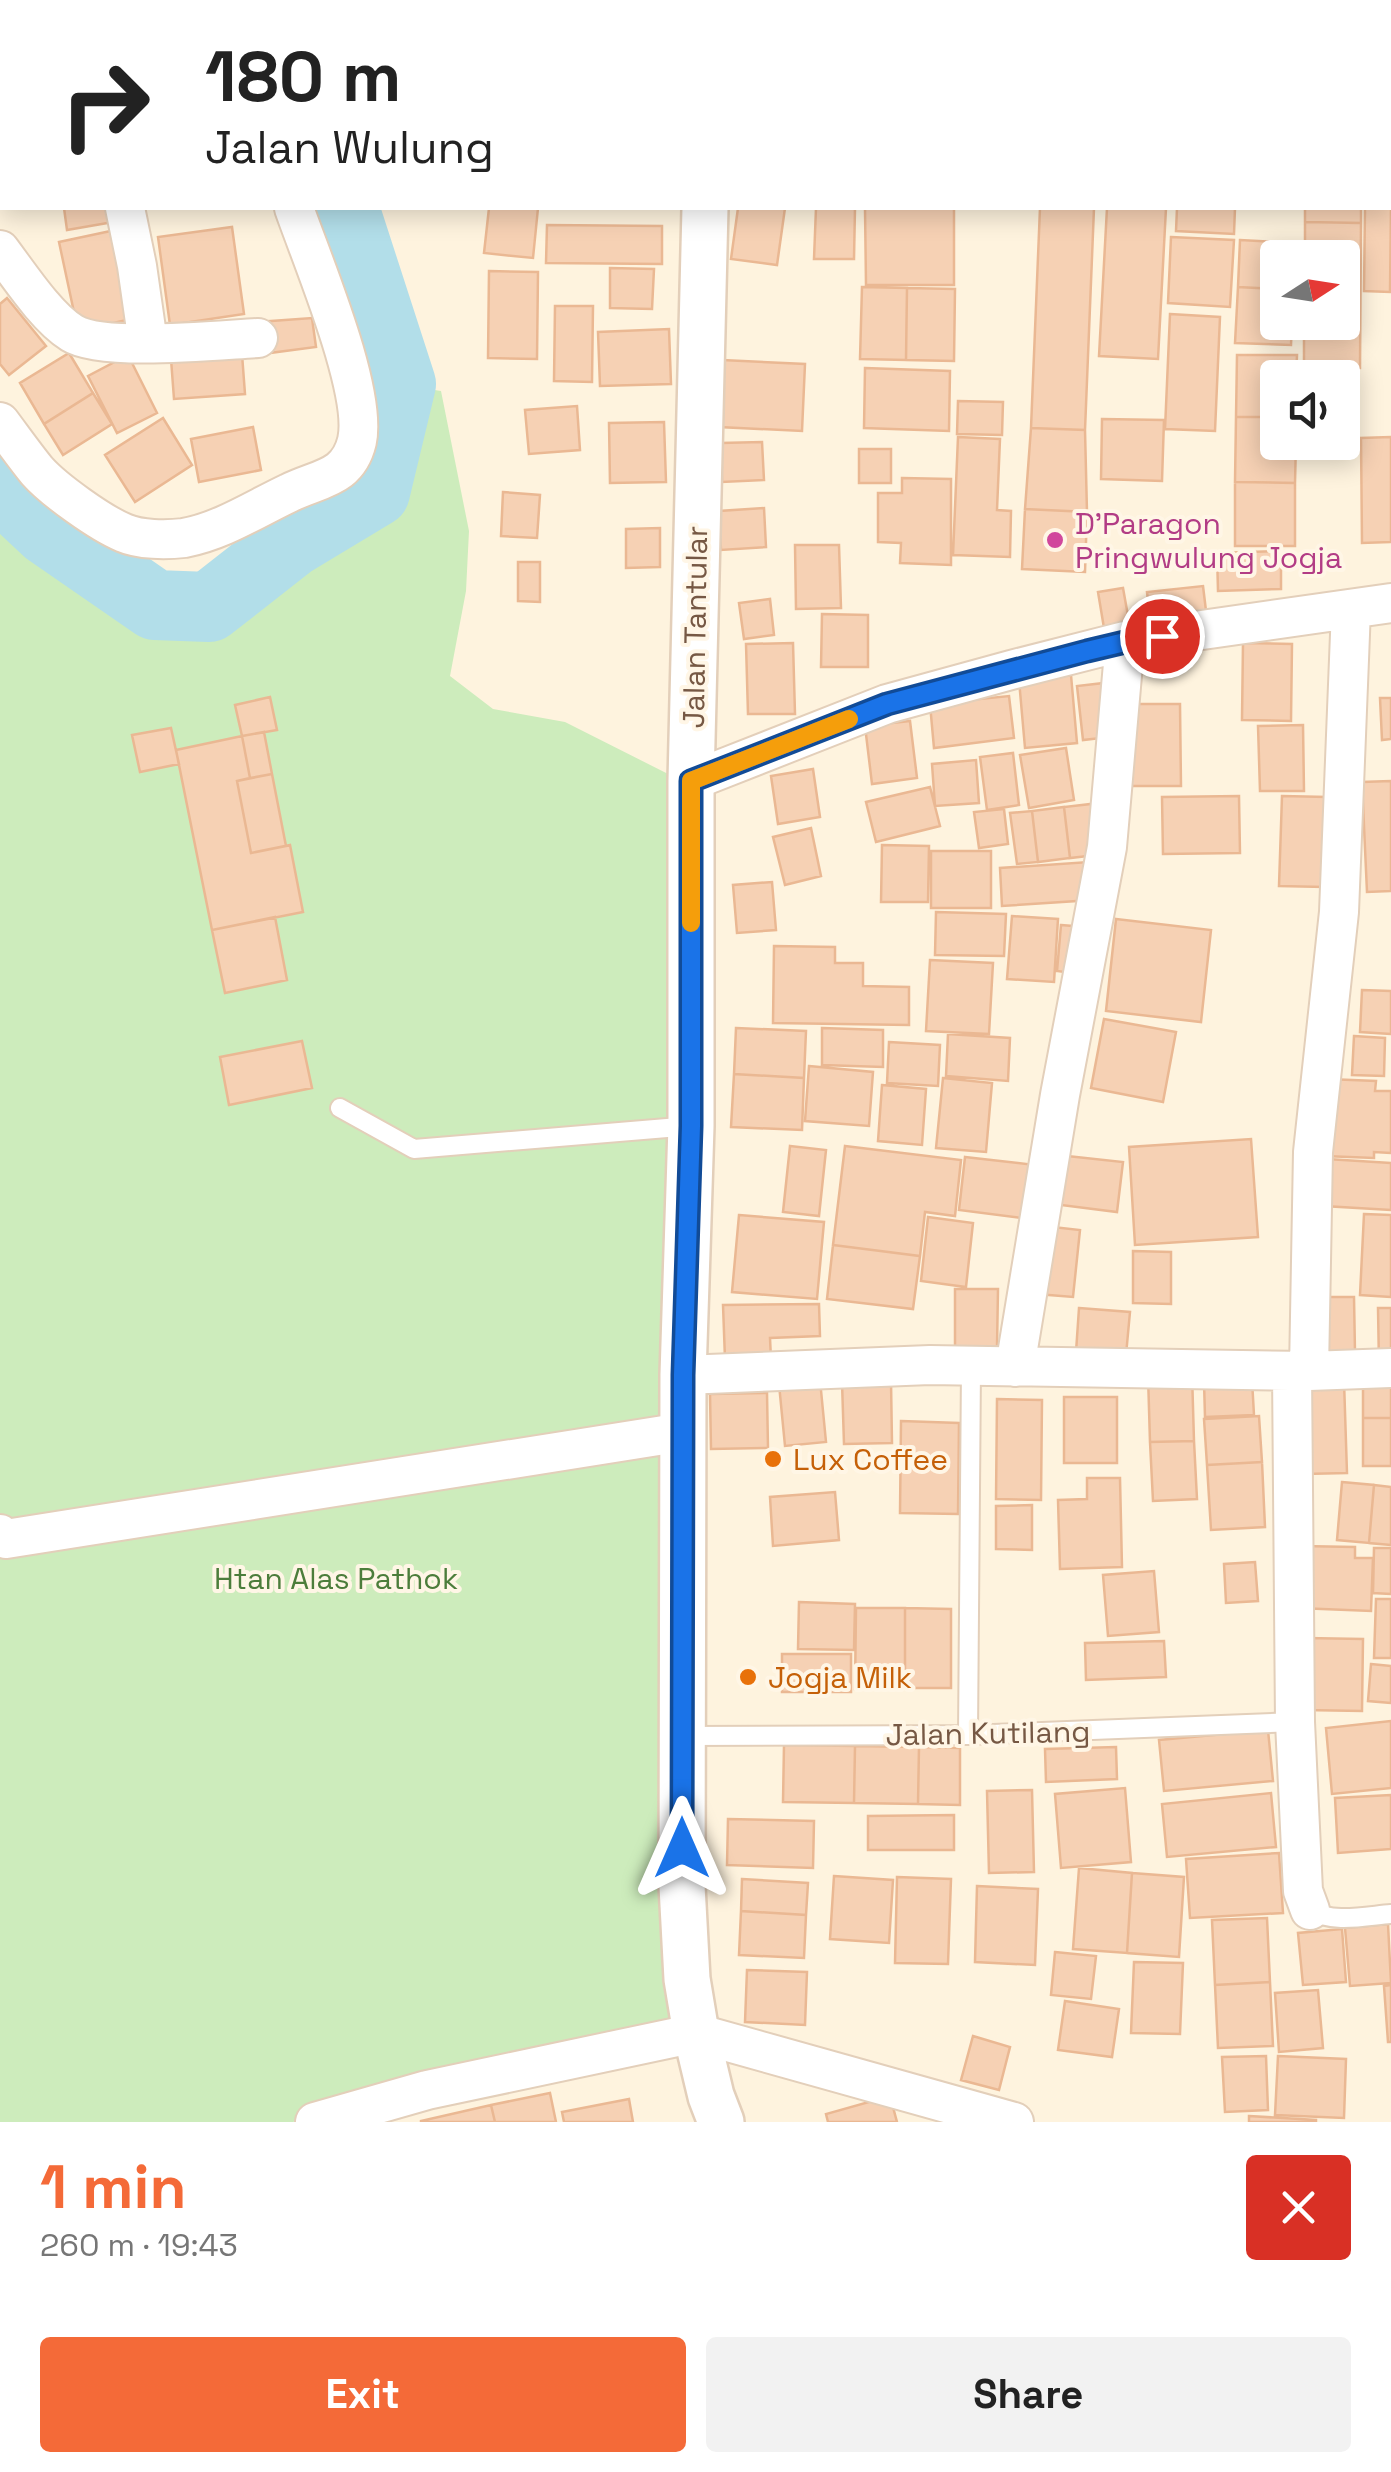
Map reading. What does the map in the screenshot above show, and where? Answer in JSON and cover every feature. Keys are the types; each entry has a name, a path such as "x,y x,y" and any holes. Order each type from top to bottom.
{"street":[{"path":"126,210 148,343"},
{"path":"0,422 40,474 68,498 125,534 156,539 210,531 309,483 340,473 352,458 358,411 334,320 295,210"},
{"name":"Jalan Tantular","path":"705,210 691,781 691,1126 683,1375 682,1886 696,2033 721,2122"},
{"path":"0,250 36,297 80,337 148,343 258,338"},
{"path":"691,781 887,704 1011,670 1125,642 1391,603"},
{"path":"1310,1910 1302,1890 1294,1722 1300,1371 1313,1152 1339,912 1351,608"},
{"path":"1014,1366 1107,847 1125,642"},
{"path":"683,1375 930,1365 1300,1371 1391,1368"},
{"path":"0,1534 6,1539 683,1432"},
{"path":"315,2122 427,2090 696,2033 1014,2122"}],"lane":[{"path":"340,1108 414,1150 691,1126"},
{"path":"968,1735 971,1367"},
{"name":"Jalan Kutilang","path":"682,1736 968,1735 1294,1722"},
{"path":"1310,1910 1330,1917 1391,1914"}],"green space":[{"name":"Htan Alas Pathok","path":"409,386 441,391 469,531 466,591 450,676 493,709 565,722 682,781 676,2025 425,2084 293,2122 0,2122 0,522 43,538 152,613 211,616 298,548 383,497"}],"building":[{"path":"64,210 116,210 119,221 67,230"},
{"path":"489,210 538,210 533,258 484,253"},
{"path":"738,210 785,210 777,265 731,259"},
{"path":"816,210 855,210 854,259 814,259"},
{"path":"865,210 954,210 954,285 866,285"},
{"path":"1040,210 1094,210 1085,430 1031,428"},
{"path":"1107,210 1166,210 1158,359 1099,356"},
{"path":"1177,210 1235,210 1234,234 1176,231"},
{"path":"1305,210 1361,210 1361,223 1305,222"},
{"path":"1365,210 1391,210 1390,292 1364,291"},
{"path":"1305,222 1361,223 1360,368 1360,360 1304,360 1304,340 1360,340 1360,240 1305,240"},
{"path":"547,225 662,226 662,264 546,263"},
{"path":"232,227 244,314 170,325 158,237"},
{"path":"120,229 140,317 78,331 59,242"},
{"path":"1171,237 1234,240 1230,307 1168,303"},
{"path":"1240,240 1260,241 1260,288 1238,287"},
{"path":"610,268 654,269 652,309 610,308"},
{"path":"489,271 538,272 537,359 488,358"},
{"path":"862,287 907,288 906,360 860,359"},
{"path":"1238,287 1260,288 1260,340 1291,340 1291,345 1235,343"},
{"path":"907,288 955,289 954,361 906,360"},
{"path":"7,298 46,346 9,375 0,364 0,304"},
{"path":"555,306 593,306 592,382 554,381"},
{"path":"1170,314 1220,317 1215,431 1165,429"},
{"path":"312,318 316,347 262,354 258,322"},
{"path":"669,329 671,384 600,386 598,332"},
{"path":"69,353 93,393 44,424 20,383"},
{"path":"242,354 245,394 174,399 171,359"},
{"path":"128,355 157,413 117,433 88,376"},
{"path":"1237,355 1297,355 1297,360 1260,360 1260,417 1236,417"},
{"path":"722,360 805,364 802,431 719,427"},
{"path":"865,368 950,371 949,431 864,428"},
{"path":"93,393 112,424 63,455 44,424"},
{"path":"958,401 1003,402 1002,435 957,434"},
{"path":"577,406 580,450 529,454 525,410"},
{"path":"1236,417 1260,417 1260,460 1296,460 1295,483 1235,482"},
{"path":"163,418 192,465 135,502 105,455"},
{"path":"1102,419 1164,420 1162,481 1101,479"},
{"path":"664,422 666,482 610,483 609,423"},
{"path":"253,427 261,470 199,482 191,439"},
{"path":"1031,428 1085,430 1087,512 1025,509"},
{"path":"958,437 1000,439 997,510 1011,511 1010,557 953,555"},
{"path":"1391,437 1391,542 1362,543 1361,438"},
{"path":"762,442 764,480 722,482 721,443"},
{"path":"859,449 891,449 891,483 859,483"},
{"path":"902,478 951,479 951,565 900,563 901,543 878,542 878,493 902,493"},
{"path":"1235,482 1295,483 1295,546 1235,546"},
{"path":"503,492 540,495 537,538 501,536"},
{"path":"764,508 766,547 721,550 719,511"},
{"name":"D'Paragon Pringwulung Jogja","path":"1025,509 1087,512 1085,572 1022,569"},
{"path":"660,528 660,567 626,568 626,529"},
{"path":"795,545 839,545 841,608 796,609"},
{"path":"1281,551 1281,589 1218,591 1217,553"},
{"path":"518,562 540,562 540,602 518,601"},
{"path":"1203,586 1207,619 1151,626 1147,592"},
{"path":"1123,588 1128,616 1144,613 1147,633 1106,640 1098,592"},
{"path":"770,599 774,635 744,639 739,603"},
{"path":"822,614 868,615 868,667 821,667"},
{"path":"793,643 795,714 748,714 746,644"},
{"path":"1243,643 1292,644 1291,721 1242,720"},
{"path":"1071,675 1077,743 1025,748 1019,680"},
{"path":"1104,683 1110,737 1083,740 1077,686"},
{"path":"1009,696 1014,738 934,748 930,704"},
{"path":"270,697 277,730 242,736 235,705"},
{"path":"1380,698 1391,698 1391,739 1382,740"},
{"path":"1121,704 1180,704 1181,786 1123,786"},
{"path":"910,721 917,778 872,784 865,726"},
{"path":"1303,725 1304,791 1260,791 1258,726"},
{"path":"171,728 179,764 140,772 132,735"},
{"path":"264,732 272,774 250,778 242,736"},
{"path":"242,736 250,778 237,781 251,853 290,845 303,912 212,930 176,750"},
{"path":"1066,748 1074,800 1029,808 1020,755"},
{"path":"1013,753 1019,805 987,810 980,757"},
{"path":"976,760 979,803 935,806 932,764"},
{"path":"813,769 820,817 778,824 771,776"},
{"path":"272,774 286,846 251,853 237,781"},
{"path":"1391,781 1391,891 1367,892 1362,782"},
{"path":"930,787 940,826 876,842 866,802"},
{"path":"1239,796 1240,853 1163,854 1162,797"},
{"path":"1282,796 1327,797 1324,887 1279,886"},
{"path":"1091,804 1097,855 1070,858 1064,807"},
{"path":"1064,807 1070,858 1038,862 1032,811"},
{"path":"1004,809 1008,844 979,848 974,812"},
{"path":"1032,811 1038,862 1017,864 1010,813"},
{"path":"811,828 821,876 785,885 773,837"},
{"path":"882,845 929,846 928,902 881,902"},
{"path":"931,851 991,851 991,908 931,908"},
{"path":"1089,862 1092,900 1002,906 1000,868"},
{"path":"772,882 776,930 737,933 733,885"},
{"path":"936,912 1006,914 1004,956 935,955"},
{"path":"1012,916 1058,919 1054,982 1007,979"},
{"path":"275,917 287,980 225,993 212,930"},
{"path":"1116,919 1211,930 1201,1022 1106,1011"},
{"path":"1061,925 1085,927 1080,974 1057,971"},
{"path":"774,946 835,947 835,963 863,963 863,986 909,987 909,1025 773,1023"},
{"path":"930,960 993,963 989,1034 926,1031"},
{"path":"1362,990 1391,991 1391,1034 1360,1032"},
{"path":"1104,1019 1176,1032 1163,1102 1091,1088"},
{"path":"736,1028 806,1031 804,1078 734,1074"},
{"path":"822,1028 883,1030 883,1067 822,1065"},
{"path":"948,1034 1010,1038 1008,1081 946,1076"},
{"path":"1354,1036 1385,1038 1384,1076 1352,1075"},
{"path":"302,1041 312,1088 229,1105 220,1057"},
{"path":"889,1042 940,1045 938,1086 887,1083"},
{"path":"809,1066 873,1072 869,1126 805,1121"},
{"path":"734,1074 804,1078 802,1130 731,1127"},
{"path":"943,1078 992,1083 986,1152 936,1148"},
{"path":"1327,1079 1376,1081 1375,1091 1391,1091 1391,1153 1374,1152 1374,1158 1324,1156"},
{"path":"882,1085 926,1089 922,1145 878,1141"},
{"path":"1251,1139 1258,1237 1135,1245 1129,1147"},
{"path":"790,1146 826,1150 819,1216 783,1212"},
{"path":"845,1146 961,1160 955,1216 925,1212 920,1256 833,1245"},
{"path":"1058,1155 1123,1162 1117,1212 1053,1204"},
{"path":"965,1157 1035,1165 1029,1219 959,1210"},
{"path":"1327,1159 1391,1163 1391,1210 1324,1206"},
{"path":"1364,1214 1391,1215 1391,1297 1360,1295"},
{"path":"739,1215 824,1222 817,1299 732,1292"},
{"path":"928,1217 973,1223 966,1287 921,1281"},
{"path":"1044,1226 1080,1230 1073,1297 1037,1294"},
{"path":"833,1245 920,1256 913,1309 827,1299"},
{"path":"1133,1251 1171,1252 1171,1304 1133,1303"},
{"path":"955,1289 998,1289 997,1347 955,1347"},
{"path":"1324,1297 1354,1297 1355,1352 1325,1352"},
{"path":"819,1304 820,1336 770,1338 771,1359 725,1359 723,1305"},
{"path":"1079,1308 1130,1312 1126,1355 1076,1352"},
{"path":"1378,1308 1391,1308 1391,1365 1379,1365"},
{"path":"1192,1373 1194,1441 1150,1442 1148,1375"},
{"path":"820,1380 826,1442 785,1446 779,1384"},
{"path":"1252,1380 1254,1415 1205,1417 1204,1382"},
{"path":"891,1381 892,1443 844,1444 842,1382"},
{"path":"1344,1381 1347,1473 1304,1474 1301,1382"},
{"path":"1363,1386 1391,1386 1391,1418 1363,1418"},
{"path":"767,1393 768,1448 711,1449 710,1394"},
{"path":"1064,1397 1117,1397 1117,1463 1064,1463"},
{"path":"997,1399 1042,1400 1041,1500 996,1499"},
{"path":"1259,1416 1262,1462 1207,1465 1204,1419"},
{"path":"1363,1418 1391,1418 1391,1466 1363,1466"},
{"path":"901,1421 959,1423 958,1514 900,1513"},
{"path":"1194,1441 1197,1499 1153,1501 1150,1442"},
{"path":"1262,1462 1265,1527 1211,1530 1207,1465"},
{"path":"1087,1478 1120,1478 1122,1567 1060,1569 1058,1500 1087,1499"},
{"path":"1342,1482 1374,1485 1369,1543 1337,1540"},
{"path":"1374,1485 1391,1487 1391,1545 1369,1543"},
{"path":"835,1492 839,1540 773,1546 770,1497"},
{"path":"1032,1505 1032,1550 996,1549 996,1506"},
{"path":"1300,1546 1355,1547 1355,1558 1373,1558 1371,1611 1298,1608"},
{"path":"1374,1548 1391,1548 1391,1594 1373,1593"},
{"path":"1255,1562 1258,1601 1226,1603 1224,1564"},
{"path":"1154,1571 1159,1632 1108,1636 1103,1575"},
{"path":"1376,1599 1391,1599 1391,1658 1374,1658"},
{"path":"799,1602 855,1604 854,1650 798,1649"},
{"path":"856,1608 905,1608 905,1688 855,1689"},
{"path":"905,1608 951,1609 951,1688 905,1688"},
{"path":"1305,1638 1363,1639 1362,1711 1304,1710"},
{"path":"1164,1641 1166,1677 1086,1680 1085,1643"},
{"path":"782,1654 851,1654 851,1692 782,1692"},
{"path":"1371,1664 1391,1666 1391,1703 1368,1701"},
{"path":"1391,1721 1391,1788 1332,1794 1326,1728"},
{"path":"1268,1730 1273,1781 1164,1791 1159,1740"},
{"path":"784,1745 855,1746 854,1803 783,1802"},
{"path":"855,1746 919,1747 918,1804 854,1803"},
{"path":"919,1747 960,1748 960,1805 918,1804"},
{"path":"1116,1747 1117,1779 1046,1782 1045,1749"},
{"path":"1125,1788 1131,1862 1061,1868 1055,1794"},
{"path":"1032,1790 1034,1872 989,1873 987,1791"},
{"path":"1271,1793 1276,1847 1167,1857 1162,1804"},
{"path":"1391,1795 1391,1849 1338,1853 1335,1798"},
{"path":"954,1815 954,1850 868,1850 868,1816"},
{"path":"728,1819 814,1821 813,1868 727,1865"},
{"path":"1279,1853 1283,1913 1190,1918 1186,1859"},
{"path":"1079,1868 1132,1873 1127,1953 1073,1949"},
{"path":"1132,1873 1184,1877 1179,1957 1127,1953"},
{"path":"834,1876 893,1880 889,1943 830,1939"},
{"path":"897,1877 951,1879 948,1964 895,1963"},
{"path":"742,1879 808,1883 806,1915 741,1911"},
{"path":"977,1886 1038,1889 1035,1965 975,1962"},
{"path":"741,1911 806,1915 804,1958 739,1955"},
{"path":"1267,1918 1270,1982 1215,1985 1212,1920"},
{"path":"1388,1924 1391,1983 1350,1986 1345,1928"},
{"path":"1342,1929 1346,1982 1303,1985 1298,1933"},
{"path":"1055,1952 1096,1956 1091,1999 1051,1995"},
{"path":"1134,1962 1183,1963 1180,2034 1131,2033"},
{"path":"747,1970 807,1972 805,2025 745,2022"},
{"path":"1270,1982 1273,2046 1218,2048 1215,1985"},
{"path":"1391,1985 1391,2042 1388,2042 1384,1986"},
{"path":"1318,1990 1323,2048 1279,2052 1275,1993"},
{"path":"1065,2001 1119,2009 1112,2057 1058,2050"},
{"path":"973,2036 1010,2047 999,2090 961,2080"},
{"path":"1266,2056 1268,2110 1225,2112 1222,2057"},
{"path":"1278,2056 1346,2059 1344,2118 1275,2115"},
{"path":"550,2093 556,2122 495,2122 491,2105"},
{"path":"890,2096 897,2122 828,2122 826,2114"},
{"path":"629,2099 633,2122 564,2122 562,2112"},
{"path":"491,2105 495,2122 421,2122 421,2121"},
{"path":"1249,2116 1316,2120 1316,2122 1249,2122"}],"waterway":[{"path":"0,486 48,531 155,605 209,607 292,542 375,492 401,384 345,210"}],"slow traffic":[{"path":"691,923 691,781 849,719"}],"place":[{"name":"D'Paragon Pringwulung Jogja","path":"1055,540"},
{"name":"Lux Coffee","path":"773,1459"},
{"name":"Jogja Milk","path":"748,1677"}],"route":[{"path":"682,1848 691,781 887,704 1087,651 1162,636"}]}
